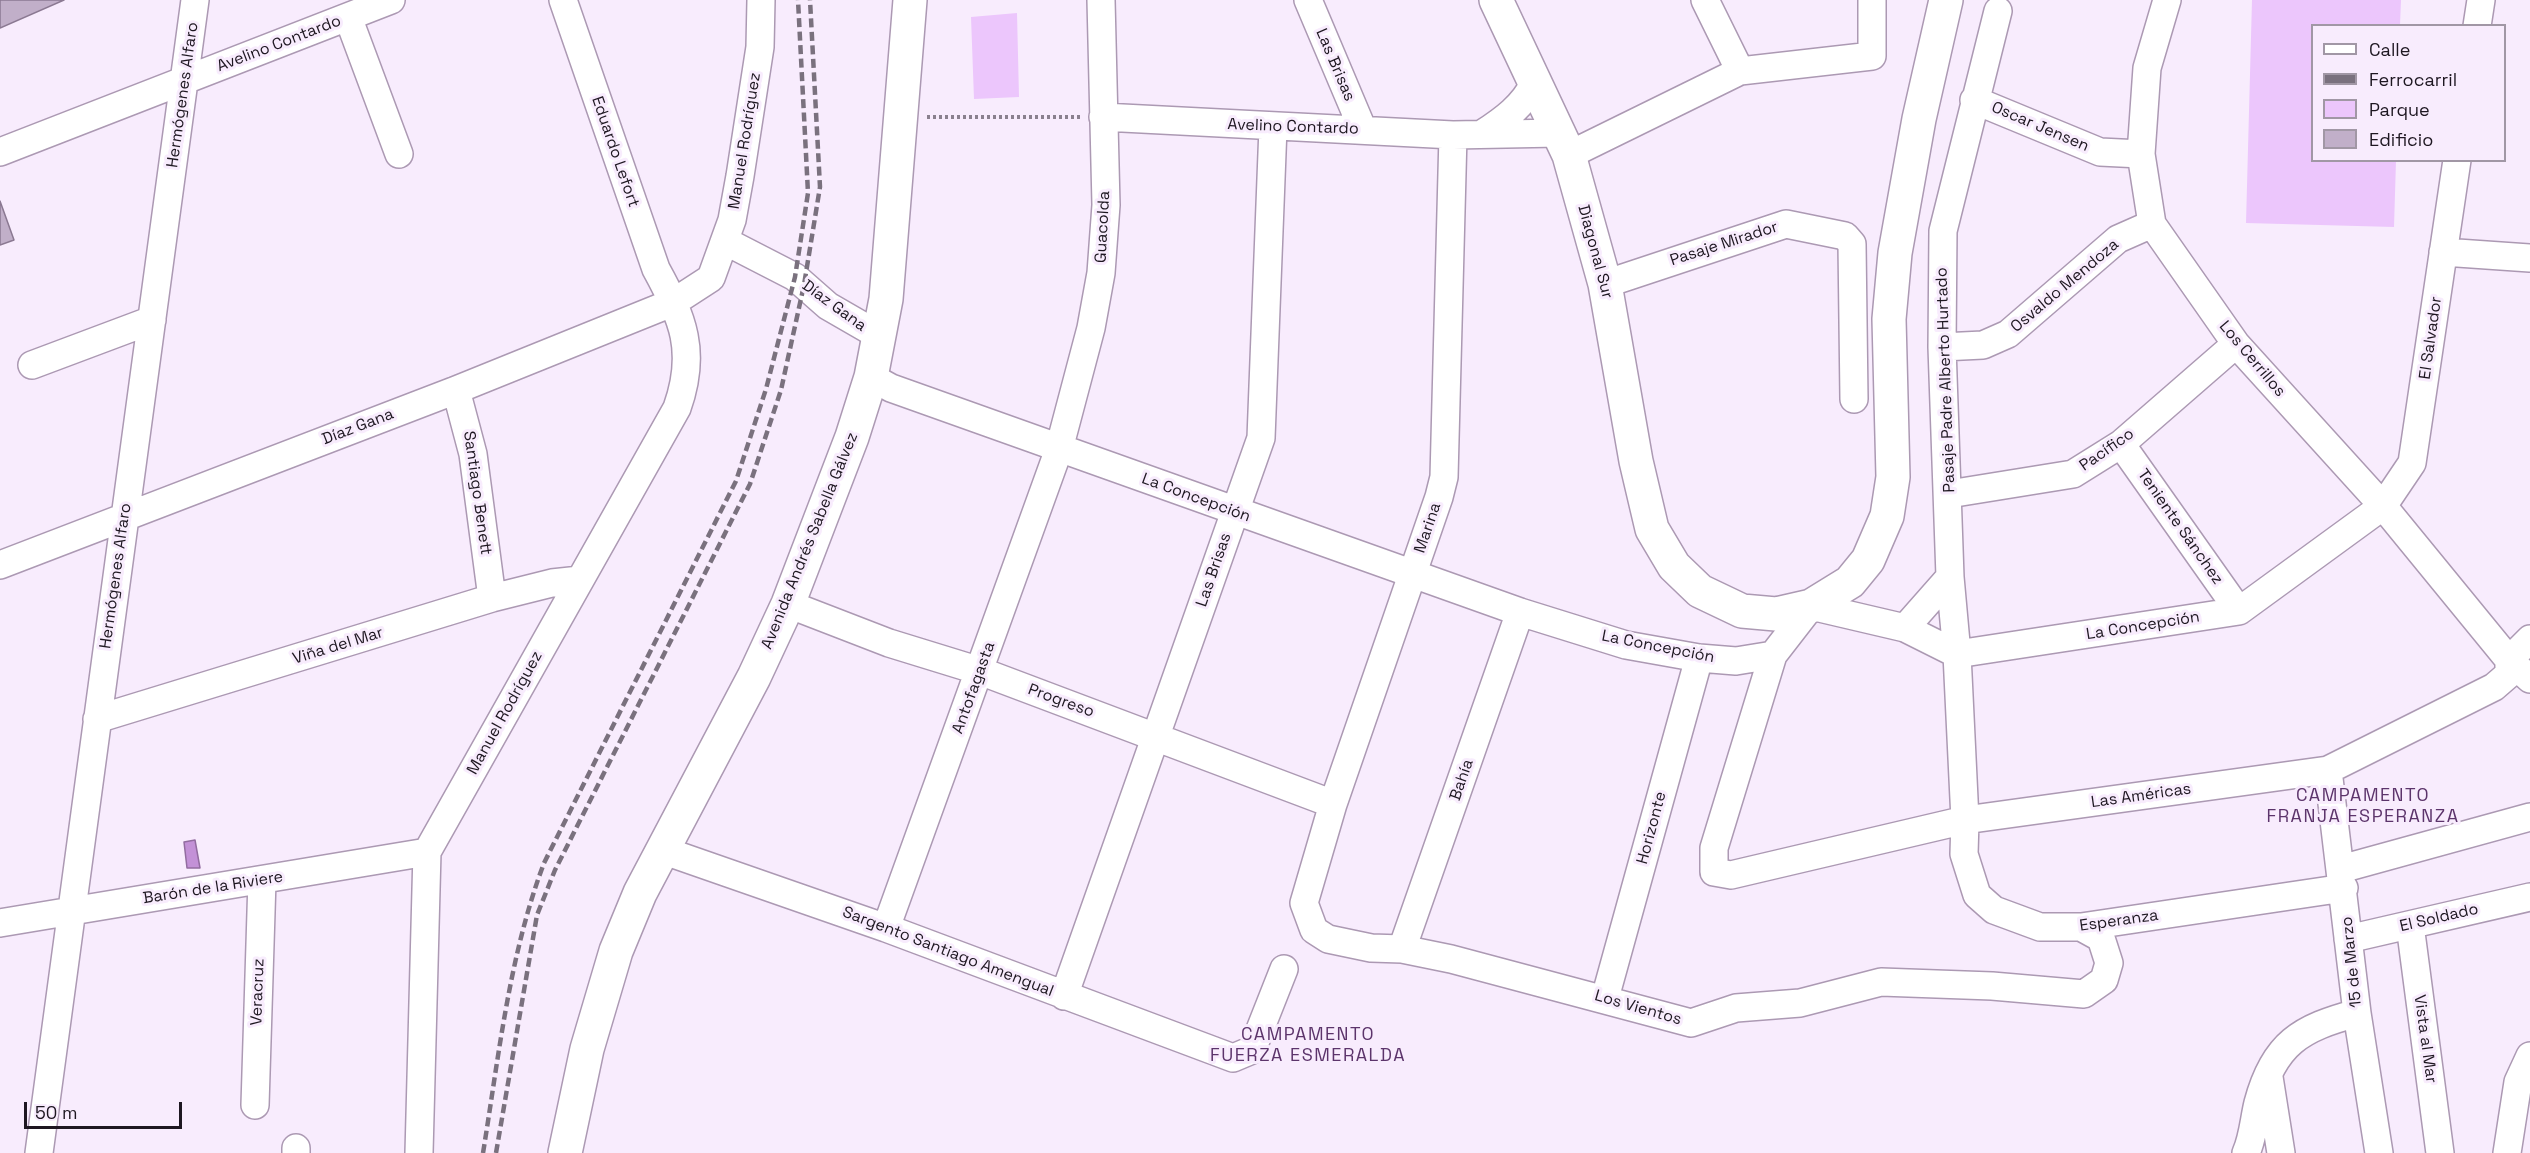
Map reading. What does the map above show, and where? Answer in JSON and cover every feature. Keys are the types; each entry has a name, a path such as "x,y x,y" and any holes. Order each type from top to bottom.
{"main road":[{"name":"Avenida Andrés Sabella Gálvez","path":"565,1153 588,1049 606,982 640,893 754,677 788,604 852,437 871,377 880,336 902,117 910,0"},
{"name":"Diagonal Sur","path":"1496,0 1564,143 1605,284 1648,518 1659,543 1674,566 1710,597 1753,613 1776,614 1811,606 1837,592 1859,572 1876,545 1887,516 1893,477 1889,319 1895,253 1919,119 1946,0"}],"street":[{"name":"Hermógenes Alfaro","path":"39,1153 195,0"},
{"name":"Avelino Contardo","path":"0,152 391,0"},
{"name":"Eduardo Lefort","path":"563,0 656,269 674,302"},
{"name":"Manuel Rodríguez","path":"711,278 732,220 752,110 760,47 760,0"},
{"name":"Guacolda","path":"1059,449 1091,328 1101,273 1106,205 1101,0"},
{"name":"Las Brisas","path":"1308,0 1363,130"},
{"path":"1705,0 1740,71"},
{"name":"Avelino Contardo","path":"1103,117 1272,127 1453,135 1482,134 1564,143 1740,71 1872,56 1872,0"},
{"name":"Los Cerrillos","path":"2167,0 2146,68 2141,154 2152,224 2236,344 2383,506 2509,660"},
{"path":"2477,24 2481,0"},
{"name":"Pasaje Padre Alberto Hurtado","path":"1965,820 1957,654 1950,577 1949,494 1941,348 1943,231 1998,11"},
{"path":"348,17 399,154"},
{"path":"1482,134 1518,106 1535,82"},
{"name":"Oscar Jensen","path":"1974,100 2100,152 2141,154"},
{"name":"Las Brisas","path":"1064,996 1255,459 1261,429 1272,127"},
{"name":"Marina","path":"1304,903 1333,804 1439,497 1446,458 1453,135"},
{"name":"El Salvador","path":"2383,506 2412,464 2457,162"},
{"name":"Pasaje Mirador","path":"1605,284 1786,224 1845,236 1852,244 1854,399"},
{"name":"Osvaldo Mendoza","path":"1941,348 1983,345 2008,334 2118,239 2152,224"},
{"name":"Díaz Gana","path":"725,241 795,277 828,306 869,332 880,336"},
{"path":"2443,252 2530,258"},
{"name":"Díaz Gana","path":"0,565 456,390 674,302 711,278"},
{"name":"Manuel Rodríguez","path":"419,1153 427,852 677,408 685,387 686,333 674,302"},
{"path":"32,364 152,320"},
{"name":"Pacífico","path":"1949,494 2073,474 2121,444 2236,344"},
{"name":"La Concepción","path":"871,377 891,388 1235,512 1520,612 1626,645 1699,658 1736,661 1773,655"},
{"name":"Santiago Benett","path":"456,390 473,454 492,598"},
{"name":"Teniente Sánchez","path":"2121,444 2239,611"},
{"name":"Antofagasta","path":"886,927 1059,449"},
{"name":"La Concepción","path":"1957,654 2239,611 2383,506"},
{"path":"1905,628 1950,577"},
{"name":"Viña del Mar","path":"97,719 492,598 580,580"},
{"name":"Progreso","path":"788,604 889,643 980,671 1333,804"},
{"path":"1773,655 1811,606 1905,628 1957,654"},
{"name":"Bahía","path":"1402,949 1520,612"},
{"name":"Las Américas","path":"1773,655 1714,848 1714,872 1731,875 1965,820 2328,770 2494,687 2509,674 2509,660 2530,639"},
{"name":"Horizonte","path":"1605,998 1699,658"},
{"path":"2509,660 2530,679"},
{"name":"15 de Marzo","path":"2328,770 2343,879 2357,1013 2379,1153"},
{"name":"Esperanza","path":"1965,820 1964,854 1977,895 1994,910 2040,927 2081,927 2343,879 2530,817"},
{"name":"Sargento Santiago Amengual","path":"662,850 886,927 1233,1058 1252,1050 1284,969"},
{"name":"Barón de la Riviere","path":"0,922 427,852"},
{"name":"Veracruz","path":"255,1105 262,880"},
{"name":"El Soldado","path":"2348,939 2530,897"},
{"name":"Los Vientos","path":"1304,903 1314,930 1328,939 1371,948 1402,949 1605,998 1691,1023 1736,1008 1800,1003 1881,982 1992,986 2084,994 2104,980 2109,963 2101,938 2081,927"},
{"name":"Vista al Mar","path":"2410,925 2440,1153"},
{"path":"2246,1153 2258,1101 2279,1053 2299,1034 2323,1022 2357,1013"},
{"path":"2507,1153 2518,1082 2530,1056"},
{"path":"2269,1076 2281,1153"}],"path":[{"path":"902,117 1103,117"}],"green space":[{"path":"2252,0 2401,0 2400,24 2311,24 2311,162 2396,162 2394,227 2246,223"},
{"path":"1017,13 1019,97 974,99 971,17"}],"shaded area":[{"path":"195,840 200,868 187,868 184,842"}],"building":[{"path":"0,0 64,0 0,28"},
{"path":"0,201 14,240 0,245"}],"railway":[{"path":"483,1153 506,1006 522,934 544,863 736,481 766,389 795,277 808,193 798,0"},
{"path":"496,1153 537,915 555,870 750,484 781,390 804,285 820,187 810,0"}],"district":[{"name":"CAMPAMENTO FRANJA ESPERANZA","path":"2363,806"},
{"name":"CAMPAMENTO FUERZA ESMERALDA","path":"1308,1045"}]}
